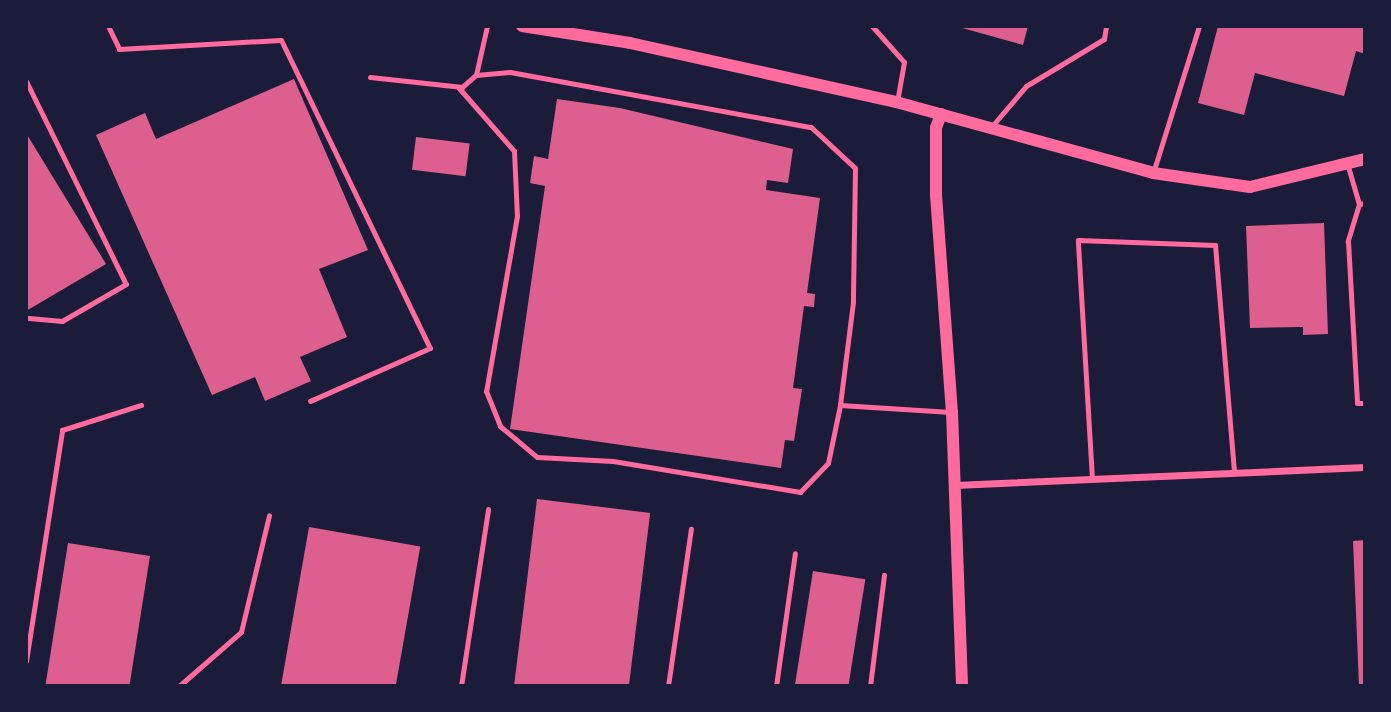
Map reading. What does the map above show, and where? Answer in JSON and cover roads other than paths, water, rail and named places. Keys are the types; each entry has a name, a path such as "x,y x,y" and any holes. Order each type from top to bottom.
{"street":[{"path":"522,26 630,43 897,102 992,126 1037,142 1153,173 1250,187 1365,159"},
{"path":"941,114 936,128 936,195 952,412 962,686"},
{"path":"955,485 1365,467"}],"lane":[{"path":"108,26 119,49 281,40 430,348 310,401"},
{"path":"476,75 487,26"},
{"path":"873,26 904,62 897,102"},
{"path":"992,126 1026,86 1104,39 1106,26"},
{"path":"1153,173 1199,26"},
{"path":"370,76 462,87 476,75 510,72 811,127 855,168 853,302 840,405 828,463 800,492 613,461 537,457 500,426 486,391 517,216 514,151 458,87"},
{"path":"26,81 127,284 62,321 26,318"},
{"path":"1347,163 1362,203 1348,241 1357,403 1365,403"},
{"path":"1092,479 1079,240 1214,245 1234,472"},
{"path":"26,661 62,430 141,405"},
{"path":"840,405 952,412"},
{"path":"461,686 488,509"},
{"path":"179,686 241,632 269,514"},
{"path":"668,686 691,528"},
{"path":"776,686 795,553"},
{"path":"870,686 884,575"}]}
